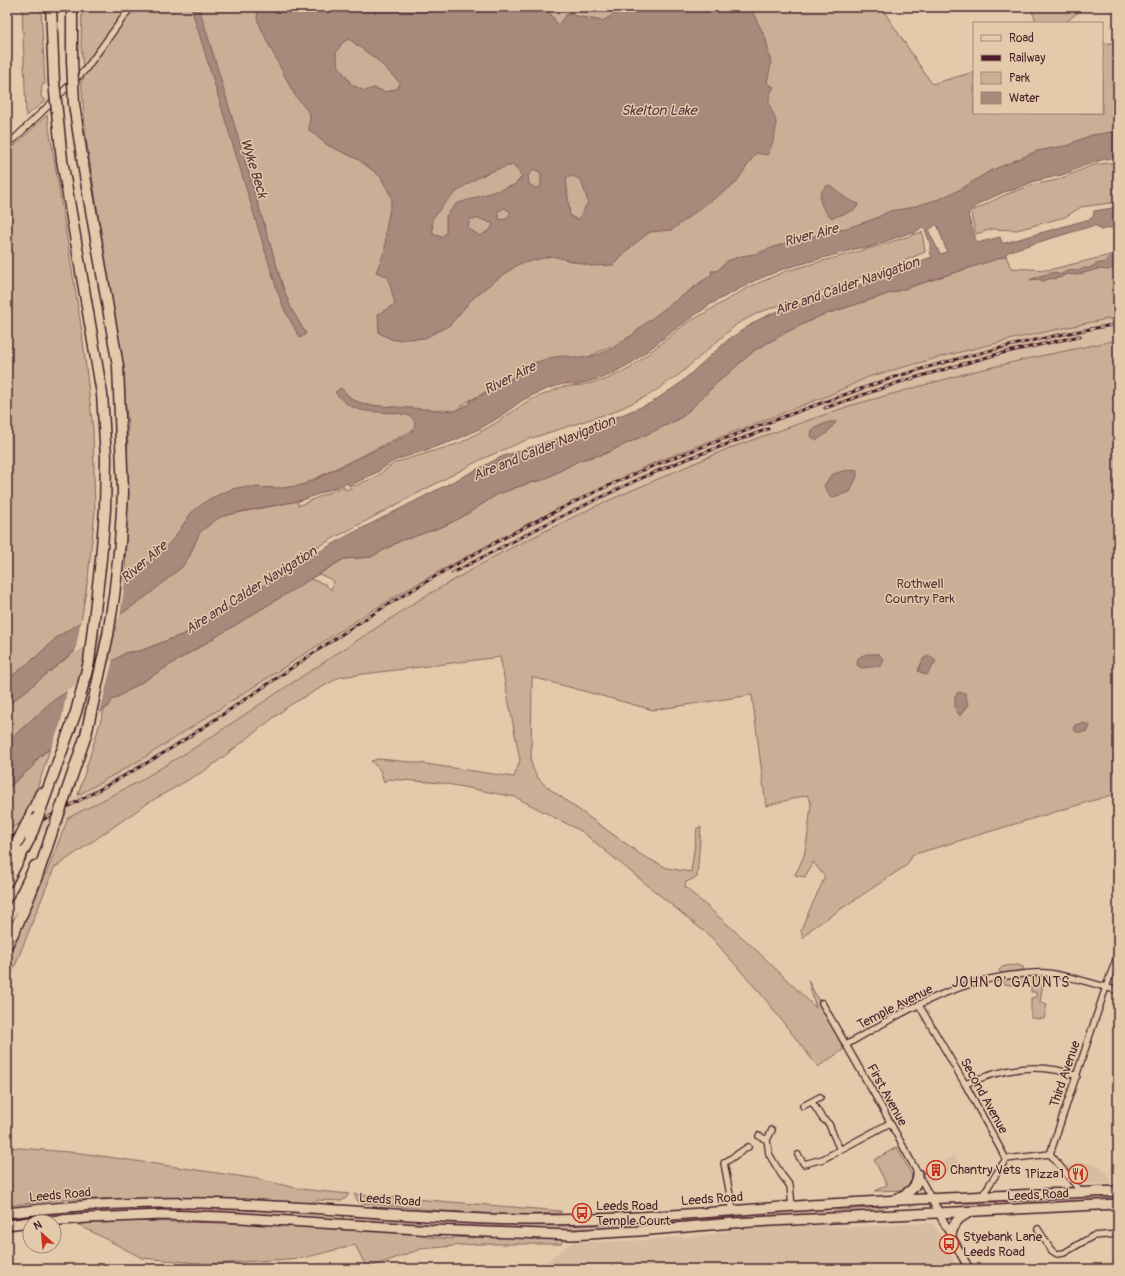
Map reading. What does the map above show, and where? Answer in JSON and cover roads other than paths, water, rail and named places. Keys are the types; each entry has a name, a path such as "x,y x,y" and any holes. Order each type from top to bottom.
{"highway":[{"path":"7,882 30,838 58,765 76,712 89,662 105,510 106,465 102,394 62,160 54,82 51,7"},
{"path":"7,945 38,877 86,735 108,635 120,544 123,493 118,366 85,178 74,104 72,7"},
{"path":"7,863 39,796 58,765"},
{"path":"7,920 20,897 54,827"}],"main road":[{"path":"891,1201 912,1190 918,1179 918,1174"},
{"name":"Leeds Road","path":"7,1213 92,1205 163,1203 231,1204 526,1220 638,1217 931,1198 1118,1191"},
{"path":"163,1203 167,1208 168,1215"},
{"name":"Leeds Road","path":"62,1220 168,1215 433,1230 572,1235 741,1223 1118,1204"},
{"path":"951,1235 954,1225 958,1219 973,1211"},
{"name":"Leeds Road","path":"7,1225 22,1223"}],"street":[{"path":"7,146 85,70 131,7"},
{"name":"Third Avenue","path":"1050,1154 1118,954"},
{"name":"Temple Avenue","path":"846,1045 919,1005 962,986 996,977 1028,973 1047,973 1118,990"},
{"name":"First Avenue","path":"822,1002 931,1198"},
{"name":"Second Avenue","path":"919,1005 1006,1159"},
{"path":"965,1084 996,1072 1016,1068 1053,1070 1077,1076"},
{"path":"803,1106 820,1097"},
{"path":"812,1102 822,1118 829,1124 840,1150"},
{"path":"798,1155 804,1164 823,1159 890,1123"},
{"path":"772,1130 768,1140 769,1154 790,1186 792,1207"},
{"path":"759,1136 768,1140"},
{"path":"733,1210 724,1163 748,1148"},
{"path":"982,1196 1006,1159 1050,1154 1082,1193"},
{"path":"931,1198 969,1269"},
{"path":"638,1217 639,1231"},
{"path":"1038,1229 1051,1250 1057,1254 1064,1253 1093,1236 1118,1234"}],"water":[{"path":"191,7 199,7 283,287 291,308 306,334 300,338 285,311 277,290"},
{"name":"Skelton Lake","path":"258,7 546,7 558,25 567,14 602,21 615,14 619,7 750,7 766,39 771,64 767,83 774,87 770,93 769,104 776,121 775,133 768,155 756,153 735,184 672,230 650,232 632,246 613,265 591,266 552,256 519,264 471,300 450,325 425,338 393,340 379,333 378,314 395,304 388,277 376,272 385,250 386,229 392,198 380,176 359,160 327,145 309,130 310,114 294,94 257,19","holes":["349,39 377,60 400,83 398,88 386,92 374,88 365,91 352,85 338,65 336,53 342,43","514,165 522,177 514,185 456,204 446,216 446,233 441,237 433,234 432,219 448,199 480,176","534,169 541,173 541,187 535,188 529,184 528,176","573,176 581,180 588,202 578,220 570,216 566,178","504,208 511,212 506,219 500,220 497,212","470,219 481,219 493,224 491,229 480,236 468,228"]},
{"name":"Aire and Calder Navigation","path":"1118,131 1118,158 1105,159 1062,175 1035,181 1004,192 980,203 968,215 977,243 1000,237 1002,243 1005,243 1090,219 1093,217 1094,211 1118,207 1118,226 1100,230 1097,226 1092,226 1016,249 1006,253 1006,256 820,316 789,331 755,350 718,382 681,418 604,454 580,460 543,480 529,483 498,494 462,517 444,526 402,540 371,557 344,559 332,566 111,701 109,706 42,754 35,761 33,766 7,789 7,742 50,703 125,653 140,651 194,630 268,583 290,572 305,560 347,536 503,456 584,430 651,403 679,384 729,339 758,320 773,313 899,272 904,267 932,257 930,252 930,244 925,229 921,228 913,234 912,232 867,248 859,248 783,269 754,281 711,304 678,327 633,362 610,375 579,384 563,384 544,390 523,400 481,428 456,440 393,461 376,473 349,486 347,483 303,500 220,517 200,532 190,555 182,567 7,706 7,680 36,657 57,637 81,622 150,561 159,555 174,538 191,513 209,499 232,489 242,487 283,488 302,485 413,431 414,422 410,416 370,412 352,407 343,401 335,392 341,388 353,400 367,405 455,411 469,404 470,400 522,373 537,362 561,356 578,358 587,357 600,353 621,343 706,279 712,274 711,271 717,271 727,261 741,256 755,254 794,240 835,232 874,219 890,211 909,208 939,199 961,189 990,171 1037,151 1070,145 1092,135","holes":["937,224 947,252 940,254 929,232 929,230"]},
{"path":"828,185 852,202 857,203 857,207 854,210 832,218 828,215 822,206 820,197 821,193"},
{"path":"1110,258 1118,258 1118,268 1115,270 1112,268 1109,270 1098,269 1076,275 1067,274 1059,278 1044,281 1037,279 1030,280 1056,272 1059,275 1070,270 1078,271 1084,268 1090,268 1096,264 1105,262"},
{"path":"829,422 836,422 826,434 816,440 811,436 812,429"},
{"path":"857,470 857,476 850,492 831,498 824,486 831,475 843,471"},
{"path":"866,654 879,654 884,660 881,666 861,668 857,665 858,658"},
{"path":"929,655 936,661 927,675 918,671 923,659"},
{"path":"958,692 965,693 968,704 960,716 955,708 955,696"},
{"path":"1083,723 1090,725 1088,731 1076,732 1073,729 1075,725"}],"railway":[{"path":"7,839 110,784 170,749 356,625 419,586 528,526 611,485 689,452 895,377 1005,347 1118,324"},
{"path":"825,408 900,382 998,354 1080,336"},
{"path":"452,573 552,521 639,479 679,462 768,429"}],"place":[{"name":"Chantry Vets","path":"936,1170"},
{"name":"1Pizza1","path":"1078,1174"},
{"name":"Leeds Road Temple Court","path":"582,1213"},
{"name":"Styebank Lane Leeds Road","path":"949,1244"}],"district":[{"name":"JOHN O' GAUNTS","path":"1011,982"}],"water label":[{"name":"Wyke Beck","path":"254,168"},
{"name":"River Aire","path":"811,235"},
{"name":"River Aire","path":"510,378"},
{"name":"River Aire","path":"144,562"}],"park label":[{"name":"Rothwell Country Park","path":"920,592"}]}
